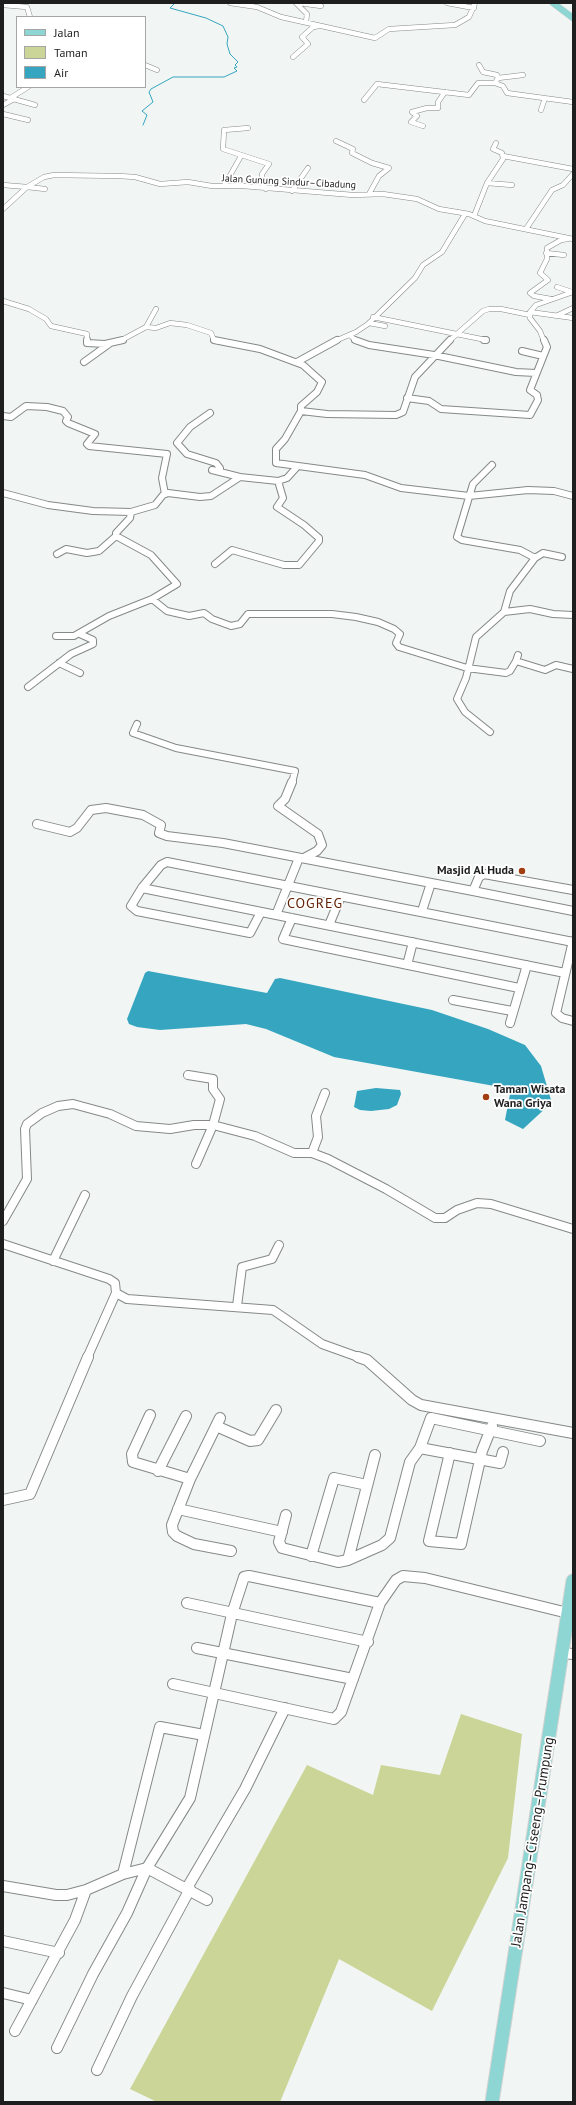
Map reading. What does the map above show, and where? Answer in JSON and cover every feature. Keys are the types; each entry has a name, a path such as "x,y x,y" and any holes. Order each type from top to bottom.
{"main road":[{"path":"553,3 572,17"},
{"name":"Jalan Jampang–Ciseeng–Prumpung","path":"492,2102 567,1654 568,1613 573,1581"}],"street":[{"path":"230,3 257,7 277,16 375,38 389,29 455,25 470,17 476,3"},
{"path":"298,3 307,14 306,22"},
{"path":"298,3 320,6"},
{"path":"447,4 474,8"},
{"path":"3,5 12,8 26,5 29,9 30,16"},
{"path":"293,57 308,44 302,38 304,35 313,27 320,26"},
{"path":"146,65 157,70"},
{"path":"480,65 483,72 497,75 498,78"},
{"path":"498,78 523,75"},
{"path":"495,83 498,78"},
{"path":"364,100 377,84 469,95 478,83 495,83 503,86 505,92 509,93 573,102"},
{"path":"3,105 27,88"},
{"path":"423,126 411,122 417,116 412,112 427,108 438,108 438,102 445,92"},
{"path":"3,96 35,105"},
{"path":"541,110 545,98"},
{"path":"3,114 28,120"},
{"path":"248,128 222,131 223,149 269,164 262,174 262,180 266,189"},
{"path":"336,141 353,149 352,153 372,163 389,168 379,176 369,194"},
{"path":"496,143 493,149 502,153 503,156 573,169"},
{"path":"224,186 241,156"},
{"path":"474,216 487,183 503,156"},
{"path":"292,191 308,168"},
{"name":"Jalan Gunung Sindur–Cibadung","path":"3,209 27,187 44,177 62,174 124,176 156,184 188,182 292,191 386,194 417,199 439,209 474,216 500,224 572,239"},
{"path":"526,229 552,190 563,185 573,174"},
{"path":"487,183 512,185"},
{"path":"3,185 45,189"},
{"path":"297,362 338,339 350,335 371,320 415,278 423,264 442,252 465,214"},
{"path":"551,299 534,296 530,293 548,280 540,273 547,259 547,248 556,242 572,239"},
{"path":"546,253 564,254"},
{"path":"557,288 573,293"},
{"path":"407,398 429,401 441,408 530,415 538,400 537,395 530,390 547,344 540,331 531,320 532,313 536,305 573,293"},
{"path":"532,313 540,307 573,293"},
{"path":"3,301 29,309 46,319 52,326 87,334 86,343 109,344"},
{"path":"556,316 573,308"},
{"path":"84,362 109,344 128,337 146,327 156,309"},
{"path":"301,411 327,414 396,415 403,412 415,377 434,355 483,311 489,309 507,309 517,314 532,313 573,318"},
{"path":"371,320 384,326"},
{"path":"371,320 486,340"},
{"path":"146,327 156,328 168,323 187,325 211,333 214,340 256,348 297,362 308,369 322,382 317,392 301,406 301,411 285,439 276,449 275,462 297,467 365,475 401,488 469,496 514,490 554,491 573,496"},
{"path":"350,335 356,341 369,345 434,355 493,366 516,372 536,373"},
{"path":"522,351 543,356"},
{"path":"3,416 11,417 26,406 47,407 63,412 68,417 66,421 68,423 95,434 87,444 89,446 167,454 168,456 162,478 165,494 156,505 131,512 99,511 48,505 3,493"},
{"path":"210,413 190,427 181,436 178,443 187,454 213,462 220,468 220,472"},
{"path":"492,465 489,470 476,480 469,496 457,537 462,540 520,550 535,558"},
{"path":"212,470 240,477 278,481 287,478 297,467"},
{"path":"165,494 211,496 240,477"},
{"path":"215,564 232,550 284,565 299,565 319,541 319,538 304,525 277,507 283,498 278,481"},
{"path":"57,554 66,549 87,553 99,551 116,536 116,533 130,518 131,512"},
{"path":"56,636 68,638 80,634 109,616 152,599 176,586 177,582 151,556 116,536"},
{"path":"490,732 465,712 457,699 466,678 467,668 476,637 504,612 510,591 535,558 543,553 562,557"},
{"path":"152,599 167,611 189,616 204,613 212,619 231,626 240,624 248,614 332,614 367,619 387,626 400,634 396,643 399,647 467,668 506,673 510,671 517,658 545,670 556,665 573,669"},
{"path":"504,612 530,609 552,614 573,615"},
{"path":"28,687 75,652 93,644 93,640 80,634"},
{"path":"59,663 80,673"},
{"path":"137,724 133,733 176,748 295,771 295,775 286,799 278,806 318,834 322,845 317,851 302,858 276,915"},
{"path":"37,824 70,832 77,828 91,810 106,808 143,815 161,825 159,832 167,836 223,843 573,910"},
{"path":"261,912 250,933 137,911 131,906 142,888 161,865 167,862 422,911 573,942 556,1013 562,1018 573,1021"},
{"path":"473,891 479,876 484,874 573,890"},
{"path":"422,911 431,883"},
{"path":"142,888 565,973"},
{"path":"329,925 341,896"},
{"path":"292,918 283,939 519,988"},
{"path":"407,965 413,942"},
{"path":"510,1023 512,1011 527,965"},
{"path":"453,1000 512,1011"},
{"path":"188,1075 214,1080 213,1089 220,1099 213,1125 196,1164"},
{"path":"312,1153 318,1137 316,1116 325,1094"},
{"path":"3,1221 27,1179 28,1172 25,1129 32,1119 42,1113 58,1106 73,1104 110,1114 136,1126 170,1129 194,1125 213,1125 255,1136 294,1153 312,1153 328,1159 386,1189 435,1218 445,1218 457,1210 477,1203 491,1204 573,1229"},
{"path":"53,1261 85,1195"},
{"path":"3,1244 109,1278 115,1283 116,1293 108,1308 30,1494 3,1500"},
{"path":"238,1306 242,1267 272,1259 279,1245"},
{"path":"116,1293 127,1299 198,1306 238,1306 273,1310 322,1344 367,1360 412,1400 421,1405 573,1433"},
{"path":"231,1551 208,1548 187,1542 173,1532 172,1525 190,1479 218,1422 250,1441 258,1440 276,1410"},
{"path":"150,1415 132,1458 133,1462 158,1471 190,1479"},
{"path":"158,1471 186,1416"},
{"path":"286,1515 279,1542 282,1548 338,1562 348,1560 382,1545 390,1538 410,1462 420,1448 431,1418 489,1429 540,1441"},
{"path":"450,1454 429,1541 461,1544 480,1460 489,1429 496,1419"},
{"path":"420,1448 500,1463 503,1452"},
{"path":"348,1560 375,1455"},
{"path":"311,1556 334,1478 367,1485"},
{"path":"178,1509 282,1532"},
{"path":"57,2048 93,1974 127,1913 147,1868 190,1798 232,1614 242,1579 249,1576 380,1604"},
{"path":"173,1684 334,1719 341,1712 368,1642 380,1604 396,1580 403,1576 425,1578 568,1613"},
{"path":"187,1603 232,1614 368,1642"},
{"path":"197,1648 353,1679"},
{"path":"97,2070 132,1996 188,1889 246,1789 285,1708"},
{"path":"123,1874 160,1727 204,1735"},
{"path":"3,1886 56,1895 66,1895 86,1890 123,1874 147,1868 207,1900"},
{"path":"15,2031 59,1953 83,1903 86,1890"},
{"path":"3,1941 59,1953"},
{"path":"3,1993 32,2000"}],"green space":[{"path":"461,1714 522,1734 508,1858 432,2011 339,1959 280,2102 157,2102 130,2089 307,1765 373,1795 381,1765 440,1775"}],"water":[{"path":"148,971 267,993 275,979 280,978 432,1010 488,1029 525,1045 541,1066 551,1100 549,1105 523,1129 505,1120 511,1089 334,1057 266,1029 246,1024 160,1030 137,1027 129,1024 127,1019 145,973"},
{"path":"376,1088 400,1090 401,1094 397,1105 389,1109 371,1111 360,1110 354,1107 357,1091"}],"waterway":[{"path":"143,125 147,115 142,111 153,102 149,92 151,89 173,77 224,77 237,71 234,68 237,67 235,65 238,62 230,54 227,44 228,37 223,26 206,18 170,8 175,3"}],"place":[{"name":"Masjid Al Huda","path":"522,871"},
{"name":"Taman Wisata Wana Griya","path":"486,1097"}],"district":[{"name":"COGREG","path":"315,904"}]}
